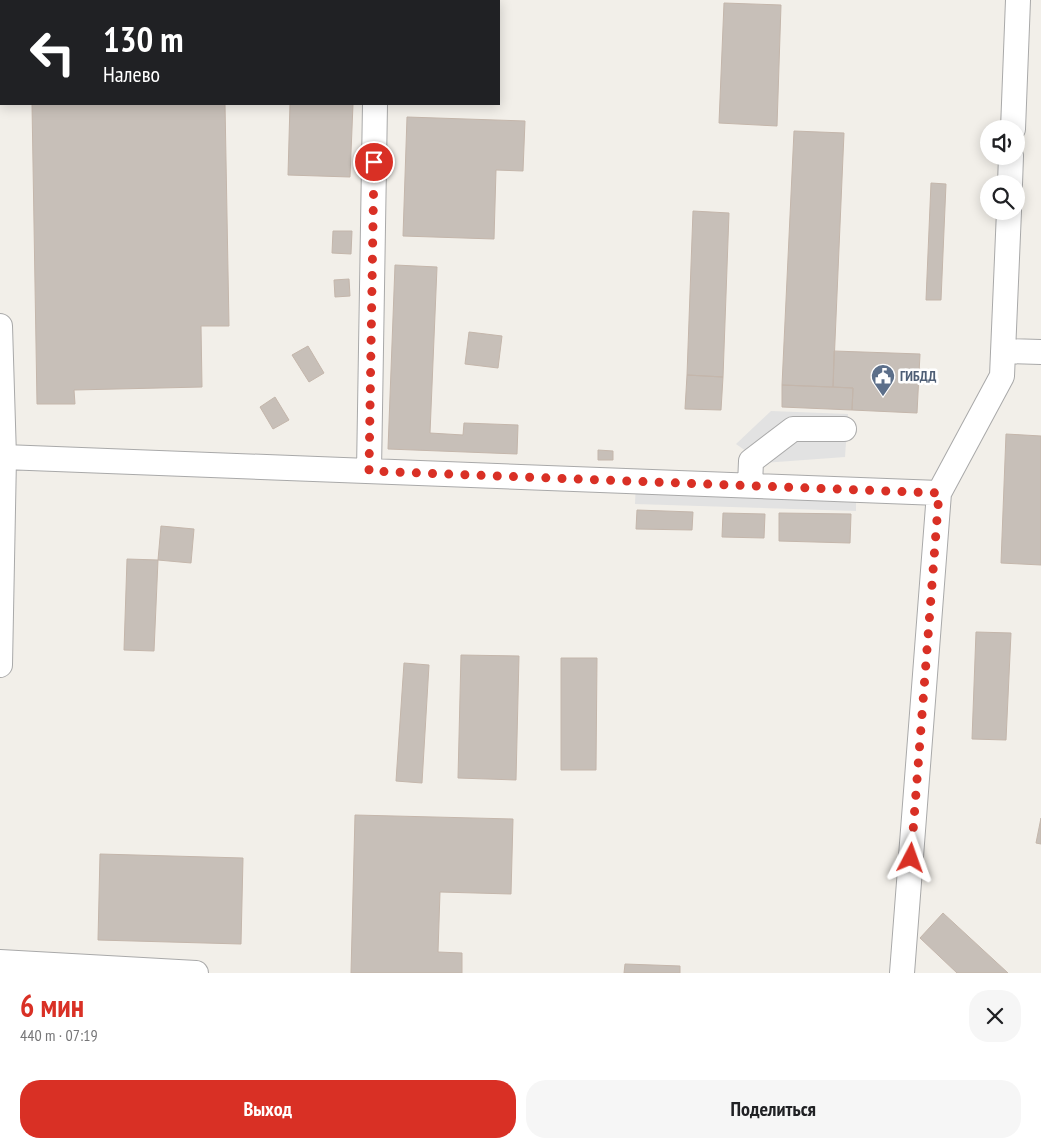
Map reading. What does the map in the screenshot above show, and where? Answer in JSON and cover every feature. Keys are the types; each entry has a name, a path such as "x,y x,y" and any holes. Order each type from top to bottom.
{"lane":[{"path":"1013,120 1018,0"},
{"path":"369,471 375,105"},
{"path":"902,973 939,493 1002,376 1009,220"},
{"path":"0,326 4,457 0,665"},
{"path":"1003,351 1041,352"},
{"path":"750,485 751,461 793,429 844,429"},
{"path":"4,457 939,493"},
{"path":"0,962 196,973"}],"shaded area":[{"path":"771,411 848,414 845,457 763,463 736,444"},
{"path":"636,481 856,489 856,511 635,504"}],"building":[{"path":"724,3 781,5 777,126 719,123"},
{"path":"32,105 225,105 229,326 201,326 202,387 74,390 75,404 37,404"},
{"path":"290,105 353,105 350,177 288,175"},
{"path":"407,117 525,121 523,171 496,170 494,239 403,236"},
{"path":"794,131 844,133 833,387 782,385"},
{"path":"931,183 946,184 941,300 926,300"},
{"path":"693,211 729,213 723,377 687,375"},
{"path":"333,231 352,231 351,254 332,253"},
{"path":"395,265 437,267 430,433 463,435 464,423 518,425 517,454 388,449"},
{"path":"349,279 350,296 335,297 334,280"},
{"path":"469,332 502,336 498,368 465,364"},
{"path":"308,346 324,373 309,382 292,355"},
{"path":"834,351 920,354 917,413 852,410 853,388 833,387"},
{"path":"687,375 723,377 721,410 685,409"},
{"path":"782,385 853,388 852,410 782,407"},
{"path":"275,397 289,420 273,429 260,407"},
{"path":"1006,434 1041,436 1041,565 1001,563"},
{"path":"598,450 613,451 613,460 598,460"},
{"path":"637,510 693,512 692,530 636,529"},
{"path":"723,513 765,514 764,538 722,537"},
{"path":"779,513 851,514 850,543 779,541"},
{"path":"161,526 194,529 191,563 158,560"},
{"path":"127,559 158,560 154,651 124,650"},
{"path":"976,632 1011,633 1006,740 972,739"},
{"path":"461,655 519,656 516,780 458,778"},
{"path":"561,658 597,658 596,770 561,770"},
{"path":"404,663 429,665 422,783 396,781"},
{"path":"355,815 513,819 511,894 440,892 438,952 462,953 462,973 351,973"},
{"path":"1041,818 1041,844 1036,843"},
{"path":"100,854 243,858 241,944 98,940"},
{"path":"943,913 1008,973 957,973 920,938"},
{"path":"625,964 680,966 680,973 624,973"}],"place":[{"name":"ГИБДД","path":"883,397"}],"route":[{"path":"374,162 369,471 939,493 911,858"}]}
